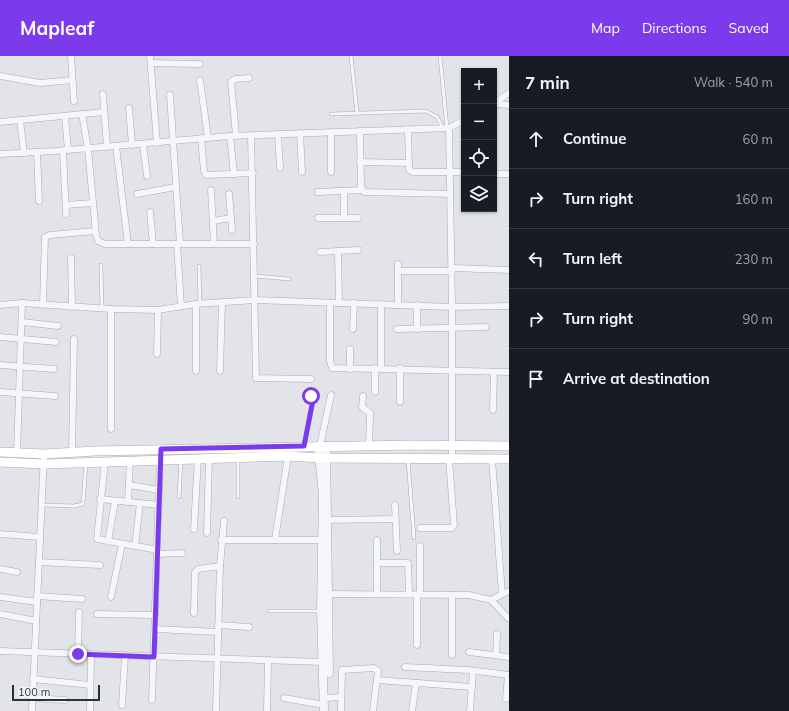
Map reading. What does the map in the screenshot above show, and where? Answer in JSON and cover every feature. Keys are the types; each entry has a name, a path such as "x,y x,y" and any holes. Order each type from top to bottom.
{"main road":[{"path":"0,452 44,454 161,449 369,445 509,446"},
{"path":"0,462 45,464 209,457 288,456 323,458 509,459"}],"street":[{"path":"71,56 74,101"},
{"path":"150,56 157,143"},
{"path":"151,63 200,64"},
{"path":"0,76 40,83 72,80"},
{"path":"234,174 231,82 234,80 249,78"},
{"path":"200,80 205,138 204,172 206,175 253,173"},
{"path":"497,102 509,93"},
{"path":"103,94 107,147"},
{"path":"170,95 176,187 180,306"},
{"path":"497,104 509,105"},
{"path":"129,108 132,145"},
{"path":"0,122 104,112"},
{"path":"82,114 88,149 95,231 98,241 105,244 254,244"},
{"path":"65,116 66,214"},
{"path":"20,120 24,153"},
{"path":"0,154 88,149 233,135 446,128 461,121"},
{"path":"420,528 452,528 454,525 451,459 452,270 450,171 446,128"},
{"path":"408,129 409,170 413,172 461,172"},
{"path":"360,131 362,190"},
{"path":"331,132 331,172"},
{"path":"300,133 302,172"},
{"path":"278,134 280,168"},
{"path":"251,135 253,173 256,378 311,378"},
{"path":"143,144 147,176"},
{"path":"116,146 128,244"},
{"path":"37,152 39,201"},
{"path":"360,162 409,162"},
{"path":"497,174 509,174"},
{"path":"137,194 176,187"},
{"path":"211,190 214,244"},
{"path":"318,192 362,190 367,193 450,194"},
{"path":"344,191 344,218"},
{"path":"229,194 232,230"},
{"path":"66,205 93,203"},
{"path":"150,212 153,244"},
{"path":"213,220 231,218"},
{"path":"318,218 358,218"},
{"path":"43,305 45,237 50,235 95,231"},
{"path":"320,252 358,250"},
{"path":"338,251 338,303"},
{"path":"70,258 72,307"},
{"path":"398,305 398,268 509,270"},
{"path":"0,305 22,303 102,309 158,310 198,304 255,300 452,307 509,306"},
{"path":"220,371 222,302"},
{"path":"17,452 22,303"},
{"path":"330,303 331,365 335,369 400,368 509,372"},
{"path":"196,371 198,304"},
{"path":"353,329 354,304"},
{"path":"375,392 378,368 381,304"},
{"path":"417,306 417,329"},
{"path":"111,309 111,429"},
{"path":"157,354 158,310"},
{"path":"22,322 58,326"},
{"path":"397,329 452,326 486,327"},
{"path":"0,336 56,342"},
{"path":"72,452 74,339"},
{"path":"350,349 350,369"},
{"path":"0,365 54,369"},
{"path":"400,368 400,402"},
{"path":"493,410 494,372"},
{"path":"0,392 55,396"},
{"path":"326,704 325,520 322,446 331,395"},
{"path":"363,396 362,406 370,413 369,445"},
{"path":"152,700 161,449"},
{"path":"32,711 45,464 44,454"},
{"path":"275,540 288,456"},
{"path":"207,533 209,457"},
{"path":"194,529 198,458"},
{"path":"492,459 502,594"},
{"path":"128,502 130,460"},
{"path":"105,461 96,537 98,540 135,546 158,552 182,554"},
{"path":"129,484 160,490"},
{"path":"100,500 159,505"},
{"path":"108,542 115,501"},
{"path":"135,546 140,503"},
{"path":"396,506 397,551"},
{"path":"325,520 396,519"},
{"path":"325,520 321,540 325,594 321,611 326,704"},
{"path":"216,711 216,660 221,540 224,521"},
{"path":"0,534 40,537"},
{"path":"221,540 321,540"},
{"path":"377,540 378,594"},
{"path":"111,597 122,544"},
{"path":"417,645 420,546"},
{"path":"39,562 100,565"},
{"path":"377,563 408,563 409,594"},
{"path":"194,613 195,572 198,569 220,566"},
{"path":"0,570 17,572"},
{"path":"490,600 509,591"},
{"path":"325,594 469,595 490,600 509,620"},
{"path":"452,595 452,655"},
{"path":"0,597 82,599"},
{"path":"78,654 79,612"},
{"path":"0,614 36,621"},
{"path":"97,614 155,615"},
{"path":"155,629 218,629 249,627"},
{"path":"496,655 497,634"},
{"path":"0,651 216,660 323,662"},
{"path":"469,652 509,657"},
{"path":"90,711 92,655"},
{"path":"122,705 124,656"},
{"path":"267,711 268,660"},
{"path":"405,667 473,671 508,675 506,699"},
{"path":"341,711 342,670 374,668 378,671 373,711"},
{"path":"470,711 473,671"},
{"path":"33,679 90,685"},
{"path":"377,680 472,687"},
{"path":"412,711 416,683"},
{"path":"284,698 326,704 341,697"},
{"path":"32,698 65,700"}],"lane":[{"path":"351,56 357,113"},
{"path":"440,56 446,128"},
{"path":"331,114 426,111 437,116 446,128"},
{"path":"101,265 102,309"},
{"path":"198,304 199,266"},
{"path":"255,276 289,279"},
{"path":"304,446 313,400 311,396 308,395"},
{"path":"238,457 238,497"},
{"path":"178,497 181,458"},
{"path":"408,458 414,538"},
{"path":"42,505 74,506 83,504 86,462"},
{"path":"269,611 321,611"}],"route":[{"path":"78,654 154,657 161,449 304,446 313,400 311,396"}]}
